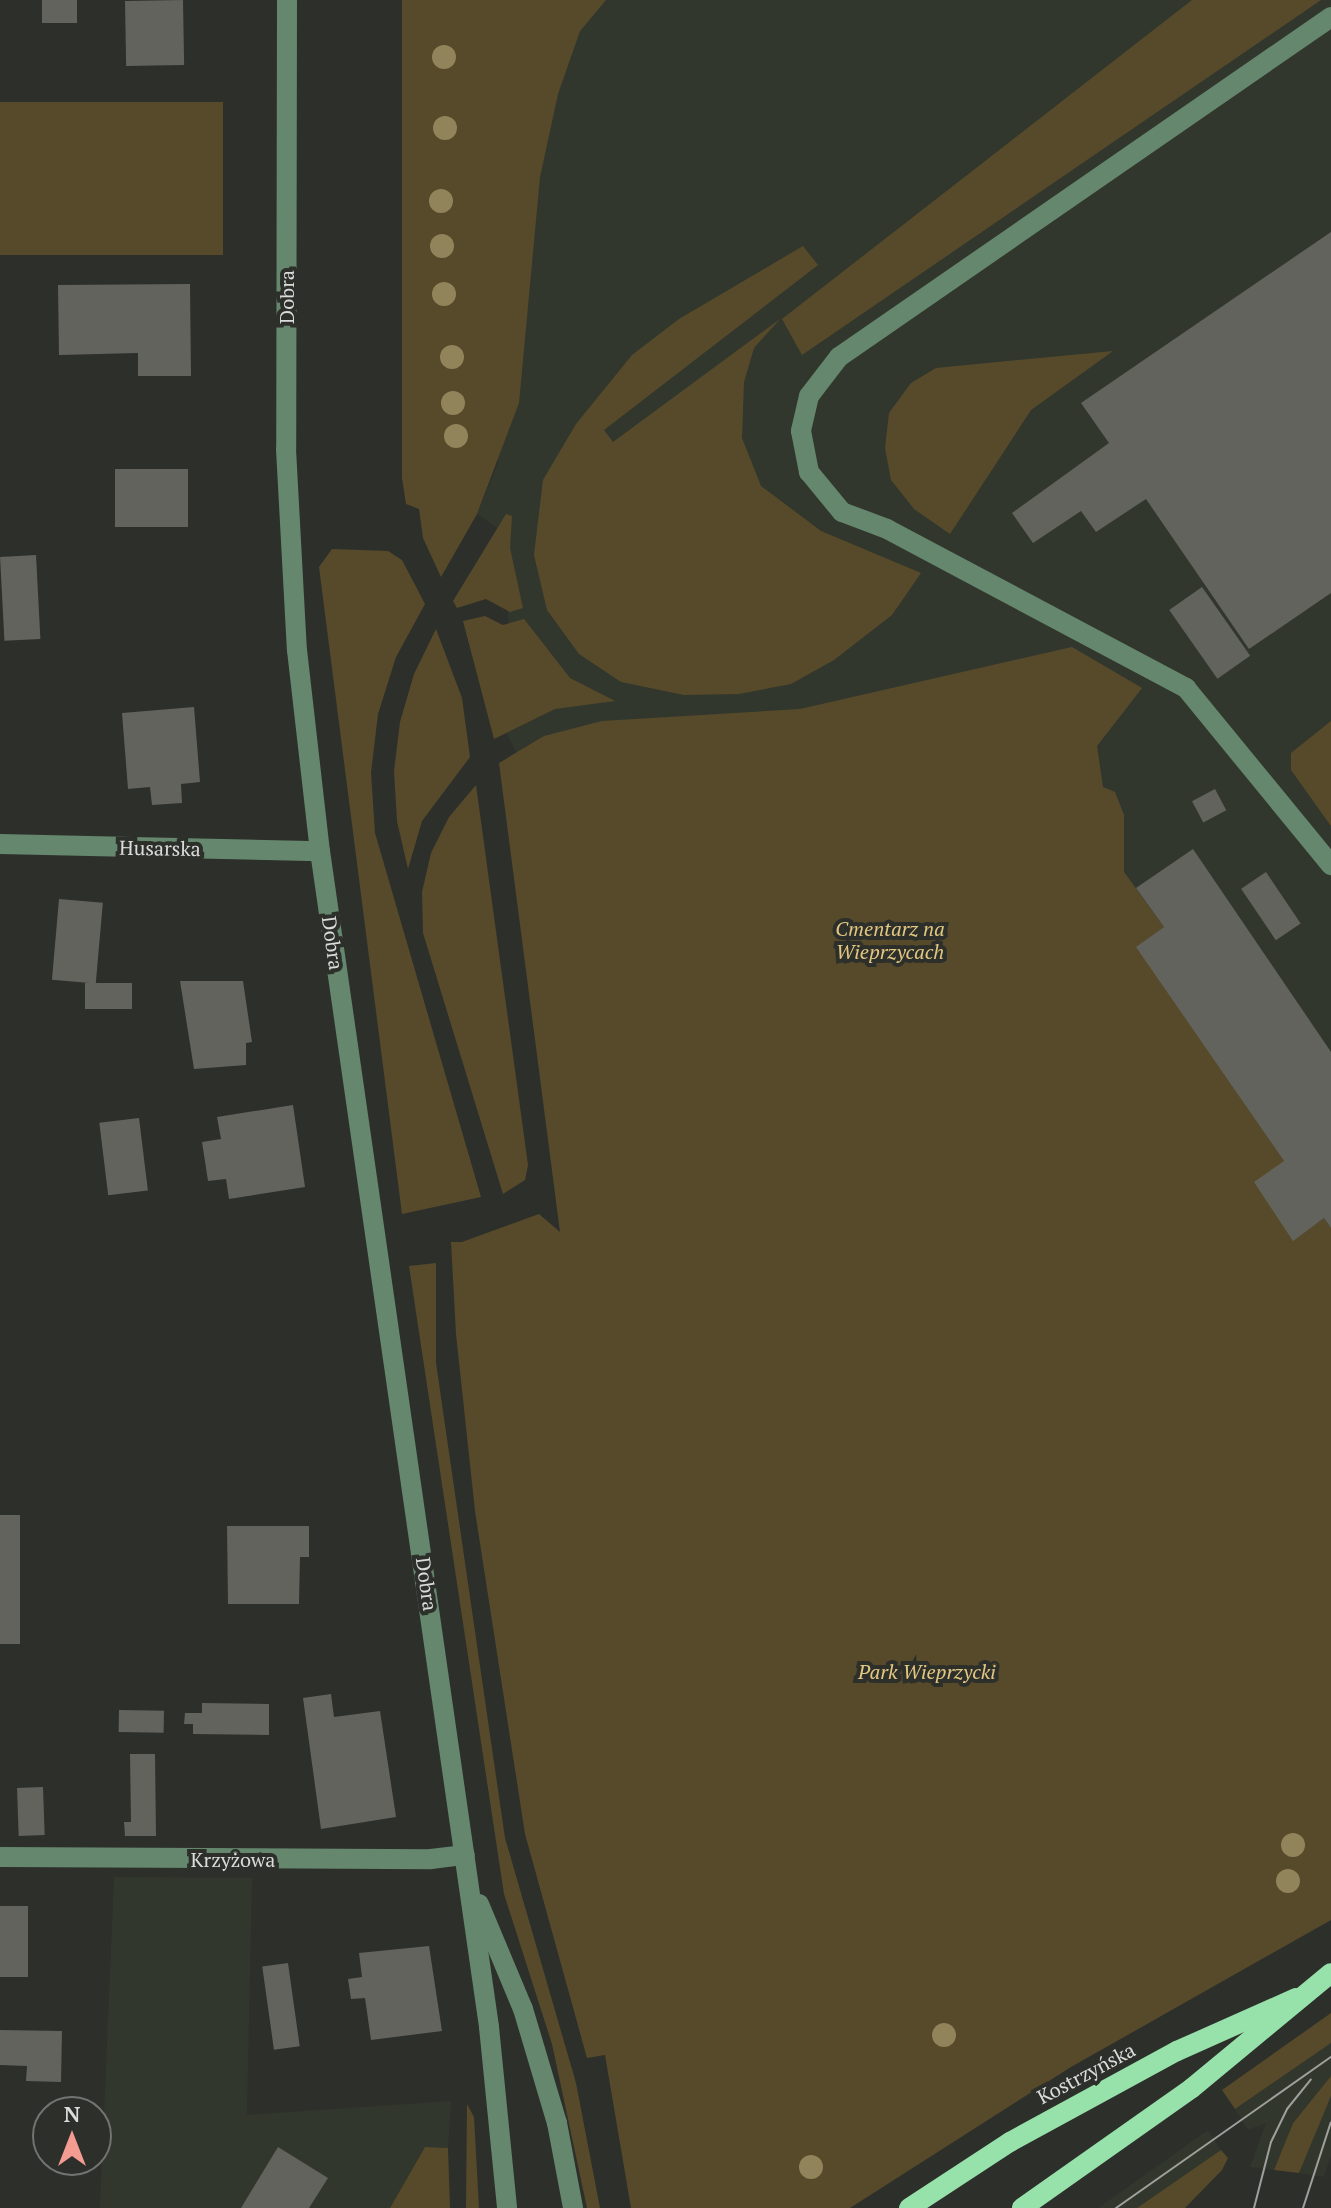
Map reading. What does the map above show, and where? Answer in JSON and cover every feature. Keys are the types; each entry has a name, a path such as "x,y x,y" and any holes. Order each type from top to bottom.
{"main road":[{"name":"Kostrzyńska","path":"1022,2208 1192,2088 1296,1998 1331,1973"},
{"name":"Kostrzyńska","path":"909,2208 1023,2134 1177,2051 1296,1998"}],"street":[{"name":"Dobra","path":"287,0 286,449 297,650 320,851 505,2150 507,2208"},
{"path":"1331,17 839,357 809,396 801,431 809,472 842,512 887,529 1186,688 1331,865"},
{"name":"Husarska","path":"0,844 320,851"},
{"name":"Krzyżowa","path":"0,1857 431,1859 465,1855"},
{"name":"Dobra","path":"468,1879 523,2009 557,2123 573,2208"}],"shaded area":[{"path":"471,0 1331,0 1331,1657 519,758 504,728 515,717 502,531 477,514 498,463"},
{"path":"114,1877 252,1878 247,2115 451,2101 448,2148 425,2147 390,2208 100,2208 101,2176 112,2176 112,2096 105,2096"},
{"path":"1331,2043 1331,2076 1293,2122 1274,2170 1250,2167 1266,2123 1248,2130 1235,2109"},
{"path":"1331,2096 1331,2155 1324,2177 1299,2173"},
{"path":"1208,2130 1221,2150 1137,2208 1098,2208"}],"green space":[{"path":"402,0 606,0 580,31 558,94 540,177 519,403 477,514 441,577 423,538 419,509 406,504 402,478"},
{"path":"1192,0 1321,0 802,355 782,319"},
{"path":"0,102 223,102 223,255 0,255"},
{"path":"803,246 818,265 604,430 613,442 780,319 754,348 744,382 742,438 761,486 821,531 921,573 892,615 834,660 791,684 739,694 684,695 621,682 579,654 547,610 534,555 543,480 576,424 632,355 679,319"},
{"path":"1113,351 1031,410 950,534 914,509 891,480 885,448 889,413 911,383 936,368"},
{"path":"506,514 512,516 510,548 523,608 510,612 486,599 457,608 453,601"},
{"path":"332,549 388,551 402,560 425,604 396,657 378,714 371,773 375,833 481,1197 402,1214 319,567"},
{"path":"485,616 503,625 524,619 570,678 615,701 555,709 494,739 463,621"},
{"path":"436,629 462,698 470,757 422,821 408,869 397,821 394,771 400,722 414,674"},
{"name":"Park Wieprzycki","path":"1072,647 1142,688 1097,746 1103,787 1115,792 1124,815 1124,872 1164,927 1137,947 1284,1161 1293,1240 1324,1218 1331,1228 1331,1920 1071,2067 850,2208 631,2208 605,2055 587,2058 525,1834 475,1511 456,1334 451,1242 462,1242 539,1214 560,1232 499,763 544,736 602,721 800,709"},
{"path":"1331,721 1331,826 1291,770 1291,753"},
{"path":"476,785 528,1165 525,1180 503,1194 423,933 422,892 431,853 449,817"},
{"path":"436,1263 436,1363 505,1838 576,2083 600,2208 587,2208 552,2044 504,1894 409,1266"},
{"path":"1331,2013 1331,2043 1235,2109 1222,2090"},
{"path":"1331,2076 1331,2096 1299,2173 1274,2170 1293,2123"},
{"path":"467,2104 474,2117 479,2208 466,2208"},
{"path":"425,2147 448,2148 450,2208 390,2208"},
{"path":"1221,2150 1228,2158 1222,2170 1185,2208 1137,2208"}],"building":[{"path":"42,0 77,0 77,23 42,23"},
{"path":"183,0 184,65 126,66 125,1"},
{"path":"1331,232 1331,593 1249,649 1146,499 1096,532 1081,511 1033,543 1012,513 1109,443 1081,403"},
{"path":"190,284 191,376 138,376 138,353 59,355 58,285"},
{"path":"115,469 188,469 188,527 115,527"},
{"path":"36,555 40,639 4,641 0,557"},
{"path":"1202,587 1250,656 1217,679 1169,610"},
{"path":"194,707 200,782 181,784 182,803 152,805 150,787 128,789 122,713"},
{"path":"1215,789 1226,810 1203,822 1192,801"},
{"path":"1193,849 1331,1052 1331,1228 1324,1218 1293,1241 1254,1182 1284,1161 1136,947 1164,927 1136,888"},
{"path":"1266,872 1301,923 1276,940 1241,889"},
{"path":"59,899 103,903 96,984 52,980"},
{"path":"180,981 243,981 252,1042 246,1043 246,1065 194,1069"},
{"path":"85,983 132,983 132,1009 85,1009"},
{"path":"293,1105 305,1187 229,1199 226,1179 208,1181 202,1142 221,1139 217,1117"},
{"path":"139,1118 148,1190 108,1195 99,1123"},
{"path":"0,1515 20,1515 20,1644 0,1644"},
{"path":"227,1526 309,1526 309,1557 300,1557 299,1604 228,1604"},
{"path":"331,1694 334,1717 380,1711 396,1817 321,1829 303,1698"},
{"path":"202,1703 269,1704 269,1735 193,1734 193,1724 184,1724 185,1713 202,1713"},
{"path":"119,1710 164,1711 164,1733 119,1732"},
{"path":"130,1754 155,1754 156,1836 125,1836 124,1822 131,1822"},
{"path":"43,1787 45,1835 19,1836 17,1788"},
{"path":"0,1906 28,1906 28,1977 0,1977"},
{"path":"429,1946 442,2031 371,2040 365,1998 351,1999 348,1979 362,1977 359,1953"},
{"path":"288,1963 300,2046 274,2050 262,1967"},
{"path":"0,2030 62,2031 61,2082 26,2081 27,2066 0,2065"},
{"path":"278,2147 328,2178 309,2208 241,2208"}],"tram line":[{"path":"1116,2208 1331,2057"},
{"path":"1254,2208 1271,2142 1287,2109 1311,2079"},
{"path":"1303,2208 1331,2122"}],"park label":[{"name":"Cmentarz na Wieprzycach","path":"890,940"}]}
